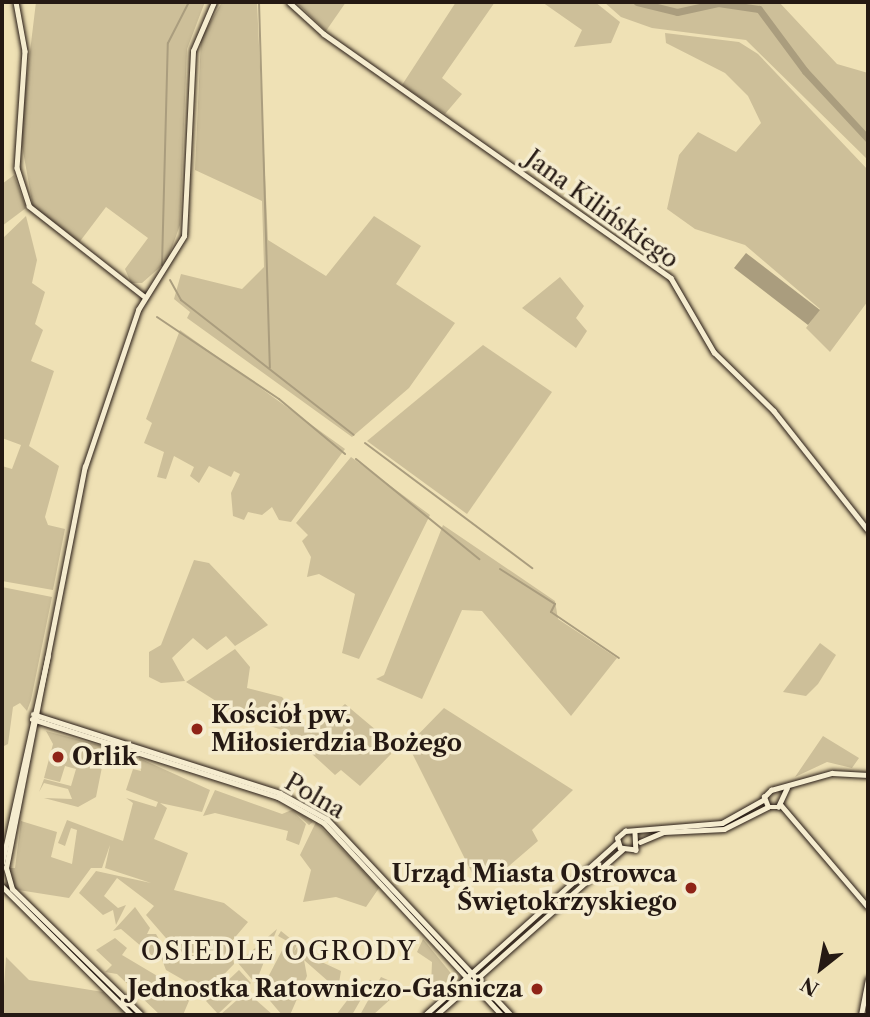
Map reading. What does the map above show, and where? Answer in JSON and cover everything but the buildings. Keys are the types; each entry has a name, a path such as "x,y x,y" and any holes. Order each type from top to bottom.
{"street":[{"path":"16,2 26,51 16,155 29,206 145,298"},
{"path":"26,764 85,467 145,298 184,236 193,51 214,2"},
{"name":"Jana Kilińskiego","path":"289,2 324,34 671,278 715,352 771,408 868,530"},
{"path":"2,863 35,731 35,717"},
{"name":"Polna","path":"35,717 45,723 278,797 324,823 465,980 502,1015"},
{"name":"Polna","path":"35,717 304,805 349,838 463,968 510,1015"},
{"path":"35,731 45,723"},
{"path":"425,1015 617,843 622,832 635,833 722,823 776,790 832,773 868,775"},
{"path":"20,787 4,884 132,1015"},
{"path":"778,806 788,787"},
{"path":"776,790 782,798"},
{"path":"763,800 768,807"},
{"path":"617,843 622,850 632,852 639,842 664,832 723,828 768,807 778,806"},
{"path":"778,806 868,907"},
{"path":"635,833 639,842"},
{"path":"436,1015 622,850"},
{"path":"463,968 477,969"},
{"path":"861,1015 868,980"},
{"path":"104,985 141,1015"}],"shaded area":[{"path":"36,2 205,2 187,49 180,225 167,261 142,283 131,283 125,269 148,238 106,207 78,244 33,207 20,134"},
{"path":"222,2 257,2 268,240 326,276 374,216 421,246 396,284 455,323 409,388 352,437 187,318 190,312 174,299 181,274 242,289 264,267 262,201 195,170 201,38"},
{"path":"296,2 346,2 326,31"},
{"path":"456,2 495,2 442,78 462,94 445,114 402,85"},
{"path":"542,2 595,2 620,22 611,43 574,47 582,30"},
{"path":"604,2 779,2 837,64 868,73 868,160 746,40 652,28 621,17"},
{"path":"665,33 739,42 758,54 868,170 868,301 830,352 806,328 820,309 745,245 695,229 667,209 679,155 698,132 736,152 761,123 748,96 725,73 666,43"},
{"path":"14,175 26,208 2,226 2,184"},
{"path":"26,216 37,260 32,283 45,292 35,324 43,330 31,361 54,371 29,446 59,466 45,517 48,525 65,529 53,590 2,581 2,466 12,469 21,445 2,438 2,239"},
{"path":"746,253 820,310 808,325 734,268"},
{"path":"560,277 584,306 576,318 587,331 576,348 522,308"},
{"path":"180,330 345,449 291,522 279,520 272,507 262,515 248,512 244,520 233,516 231,493 240,474 234,471 231,477 209,466 199,483 190,476 194,467 174,456 166,479 157,477 164,452 144,443 152,423 146,419"},
{"path":"483,345 552,392 467,514 367,441"},
{"path":"351,457 430,515 359,659 342,653 355,594 319,574 307,577 311,557 302,541 308,535 296,523"},
{"path":"443,525 555,601 558,619 617,658 571,716 482,611 462,610 422,699 376,679 384,675"},
{"path":"194,560 209,563 268,625 235,646 226,636 207,650 193,638 172,658 185,681 161,683 149,677 149,652 161,645"},
{"path":"2,587 52,597 31,700 27,711 20,703 13,707 8,744 2,747"},
{"path":"820,643 836,655 818,684 806,696 783,692"},
{"path":"235,649 250,667 247,688 282,697 311,733 345,704 389,741 391,754 360,786 341,770 335,775 288,732 238,715 186,682"},
{"path":"444,708 573,790 532,830 538,841 502,872 492,862 474,877 408,745"},
{"path":"46,731 106,747 96,797 78,807 44,798 72,799 68,789 44,783 39,792 44,779 71,786 76,769 65,766 60,782 44,778 53,744"},
{"path":"823,736 859,758 852,768 827,762 795,777"},
{"path":"139,758 210,790 202,812 160,803 167,808 154,839 188,853 174,890 224,903 248,922 231,942 234,964 206,993 166,970 161,957 156,959 121,929 113,931 135,907 150,928 147,934 156,934 166,951 172,947 172,955 229,955 178,952 146,915 154,906 117,878 104,896 118,908 126,905 116,925 113,910 103,915 79,893 96,871 151,883 105,868 110,845 102,868 91,868 69,898 12,889 5,875 6,868 15,868 21,821 57,832 51,857 72,864 77,830 71,828 65,846 58,843 67,820 123,841 133,803 126,798 156,807 158,802 126,790 133,769 141,771"},
{"path":"215,790 282,814 294,809 313,822 309,825 295,813 306,824 299,845 286,840 288,831 215,813 203,816"},
{"path":"316,822 379,888 366,907 336,897 303,902 311,870 300,855"},
{"path":"277,929 258,977 266,981 287,941 278,936 281,931 297,944 294,952 300,942 298,951 341,971 339,983 329,982 304,960 307,976 290,1015 282,1015 238,963"},
{"path":"115,938 127,948 122,955 191,996 183,1015 160,1015 117,974 105,972 112,965 96,950"},
{"path":"423,939 454,977 443,990 431,986 432,962 417,952"},
{"path":"6,957 29,980 103,992 124,1013 2,1015"},
{"path":"239,970 251,983 218,1014 206,1001"},
{"path":"381,977 404,987 373,1015 360,1015"},
{"path":"372,980 352,1015 336,1015 352,994 350,986"},
{"path":"247,992 273,1015 220,1015"}],"waterway":[{"path":"162,265 168,43 189,2"},
{"path":"259,2 270,368"},
{"path":"637,2 677,12 718,3 759,9 805,71 868,139"},
{"path":"170,280 181,300 354,435"},
{"path":"157,317 279,399 345,454"},
{"path":"365,443 532,568"},
{"path":"356,459 479,559"},
{"path":"500,569 555,604 551,612 619,658"}],"place":[{"name":"Kościół pw. Miłosierdzia Bożego","path":"197,729"},
{"name":"Orlik","path":"58,757"},
{"name":"Urząd Miasta Ostrowca Świętokrzyskiego","path":"691,888"},
{"name":"Jednostka Ratowniczo-Gaśnicza","path":"537,989"}],"district":[{"name":"OSIEDLE OGRODY","path":"279,952"}]}
